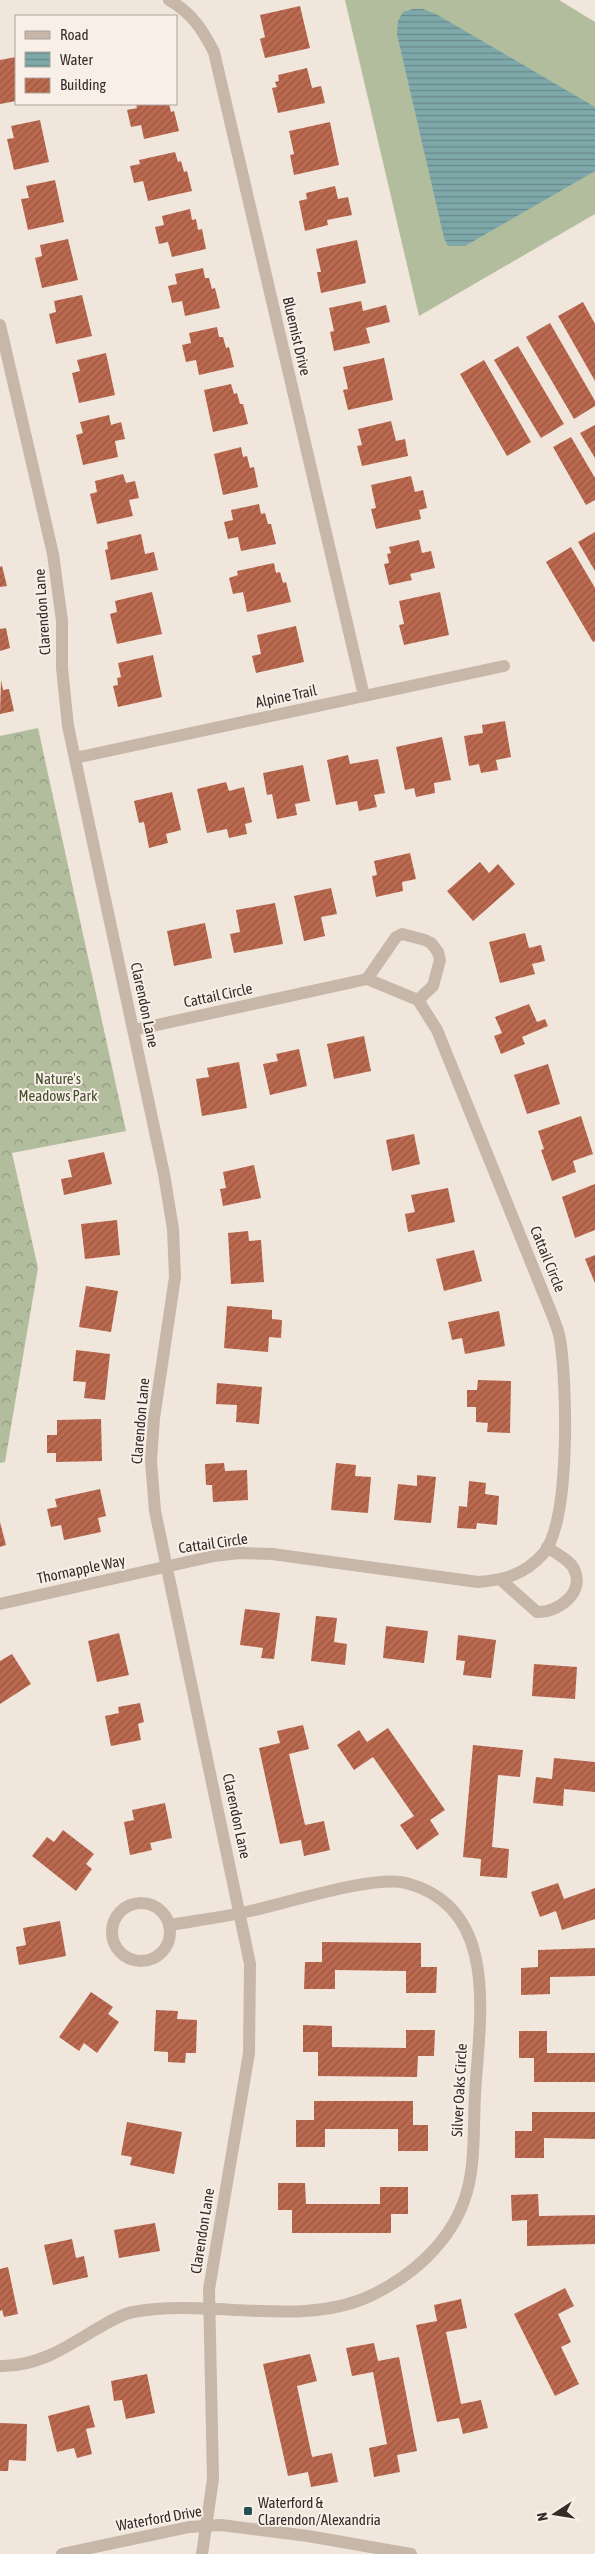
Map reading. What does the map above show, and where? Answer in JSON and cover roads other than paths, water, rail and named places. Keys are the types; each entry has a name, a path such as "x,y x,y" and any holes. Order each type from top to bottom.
{"street":[{"name":"Bluemist Drive","path":"169,0 186,10 201,27 214,52 364,696"},
{"name":"Clarendon Lane","path":"0,325 54,554 62,622 64,697 75,758 164,1174 173,1238 175,1277 154,1418 151,1460 155,1511 241,1913 250,1964 249,2053 211,2269 209,2308 213,2471 212,2495 202,2554"},
{"name":"Alpine Trail","path":"75,758 504,666"},
{"path":"402,934 424,940 435,947 440,960 433,986 418,1000 367,980 396,937 402,934"},
{"name":"Cattail Circle","path":"134,1030 367,980"},
{"name":"Cattail Circle","path":"168,1566 222,1555 272,1554 478,1582 501,1580 523,1572 544,1553 554,1532 561,1501 564,1464 563,1375 560,1338 437,1030 418,1000"},
{"path":"501,1580 537,1612 552,1611 562,1606 574,1588 576,1575 574,1567 547,1546"},
{"name":"Thornapple Way","path":"0,1604 168,1566"},
{"name":"Silver Oaks Circle","path":"169,1926 241,1913 376,1882 404,1882 427,1891 449,1906 463,1923 477,1957 481,1990 471,2170 465,2200 440,2243 409,2272 372,2295 343,2306 321,2310 209,2308"},
{"path":"142,1903 156,1907 164,1915 169,1926 169,1939 163,1951 152,1959 142,1961 130,1959 120,1952 113,1942 114,1921 120,1912 130,1905 142,1903"},
{"path":"0,2366 34,2361 60,2351 114,2319 130,2312 209,2308"},
{"name":"Waterford Drive","path":"62,2554 189,2526 207,2525 238,2526 411,2554"}],"water":[{"path":"423,9 436,14 595,107 595,171 465,246 448,246 444,238 397,34 398,21 403,12"}],"place":[{"name":"Waterford & Clarendon/Alexandria","path":"248,2511"}],"park label":[{"name":"Nature's Meadows Park","path":"58,1086"}]}
